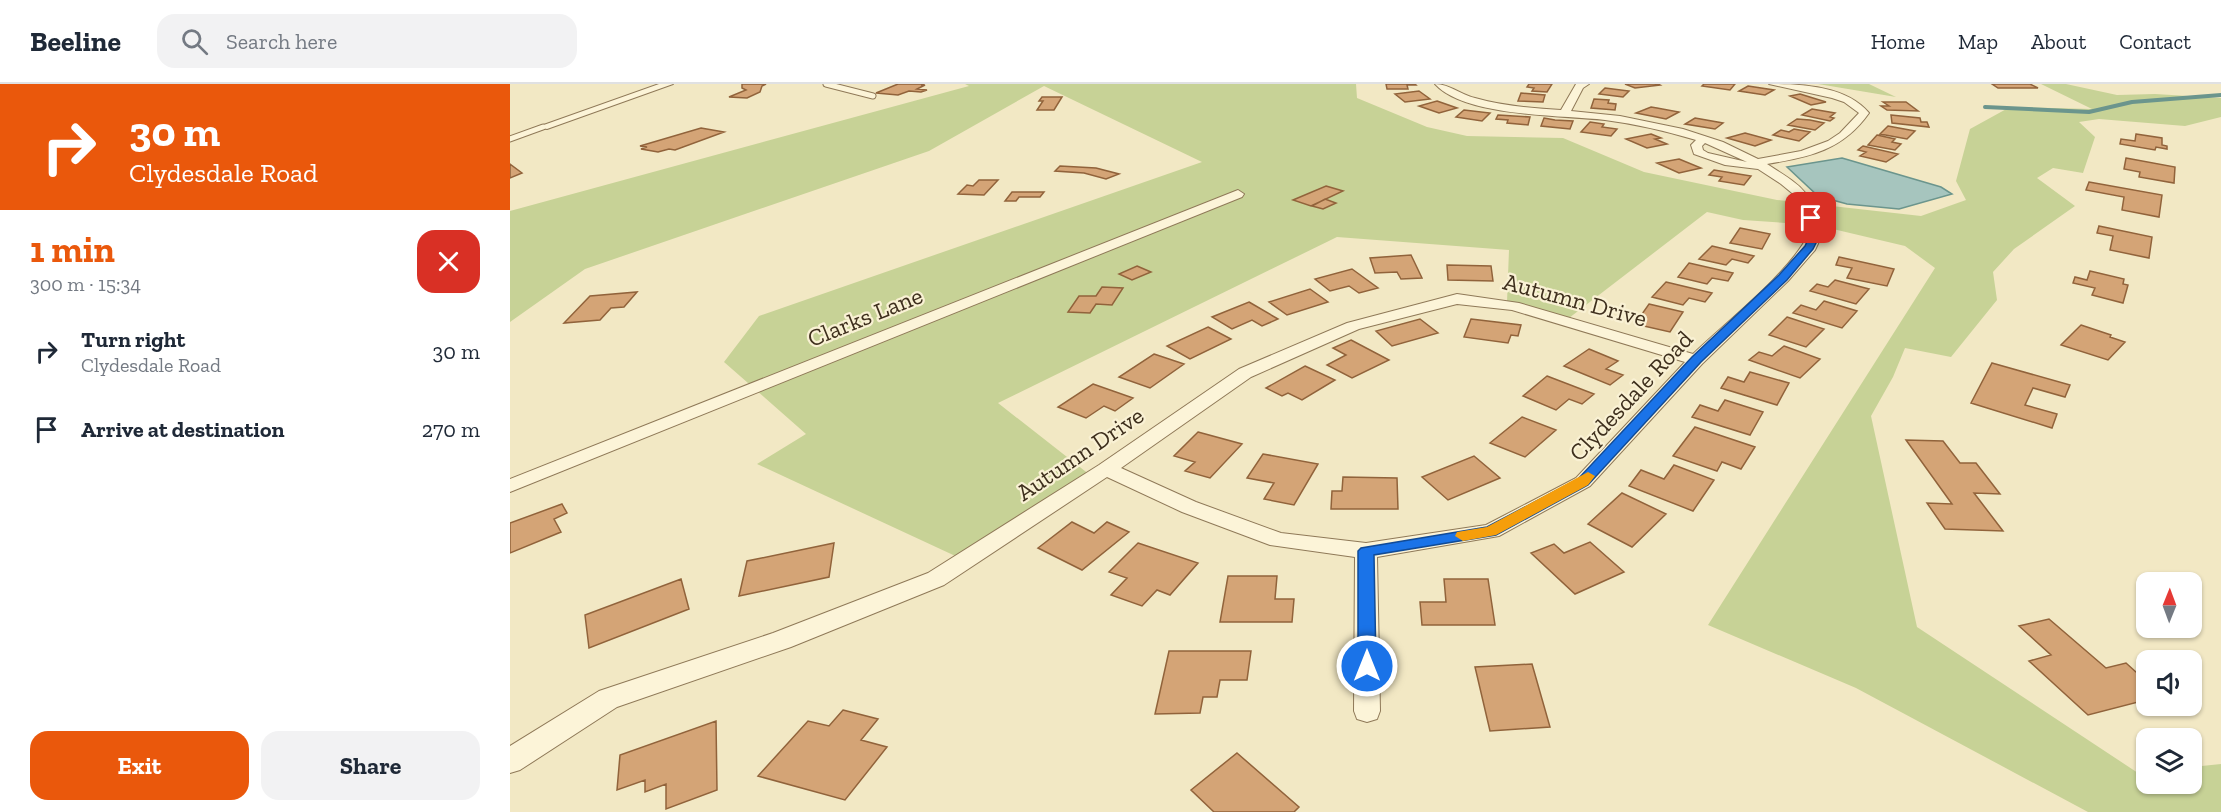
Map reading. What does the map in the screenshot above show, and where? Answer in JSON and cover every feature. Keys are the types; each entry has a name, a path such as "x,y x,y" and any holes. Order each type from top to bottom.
{"street":[{"path":"543,128 668,84"},
{"name":"Clydesdale Road","path":"1106,469 1189,507 1278,540 1366,551 1491,531 1583,482 1696,360 1783,278 1810,247 1816,233 1804,197 1761,164 1740,152 1642,123 1472,102 1452,95 1440,84"},
{"path":"1565,112 1579,86 1584,84"},
{"path":"1761,164 1798,156 1831,145 1856,127 1864,113 1860,106 1835,96 1774,84"},
{"name":"Clarks Lane","path":"510,486 1238,194"},
{"name":"Autumn Drive","path":"510,761 608,699 782,640 936,579 1106,469 1245,373 1353,326 1457,299 1514,306 1696,360"},
{"path":"1366,551 1367,711"}],"lane":[{"path":"826,84 873,96"},
{"path":"510,139 543,128"}],"green space":[{"path":"965,84 1356,84 1357,98 1427,127 1467,136 1563,138 1644,172 1777,200 1921,216 1966,200 1956,181 1970,129 2010,107 2092,109 2041,84 2066,84 2117,95 2155,94 2221,98 2221,117 2185,126 2099,119 2079,122 2095,137 2083,173 2053,168 2037,178 2075,206 2014,249 1993,272 1997,300 1951,357 1905,348 1893,377 1871,416 1917,627 2136,772 2136,794 2202,794 2202,766 2221,764 2221,812 2088,812 1856,688 1708,625 1935,268 1905,246 1816,225 1743,220 1707,212 1569,318 1507,302 1509,250 1337,237 998,403 1090,475 964,560 757,464 806,434 724,362 759,316 1202,162 1044,86 929,151 585,269 510,322 510,211 969,86"},
{"path":"1818,84 1869,84 1896,97"}],"water":[{"path":"1842,158 1941,187 1952,194 1899,209 1847,204 1818,196 1787,167"}],"building":[{"path":"742,84 766,84 762,86 760,92 747,98 729,97 746,90 742,88"},
{"path":"898,84 924,84 917,89 927,90 909,91 898,95 876,93"},
{"path":"1386,84 1416,85 1407,85 1408,89 1387,89"},
{"path":"1529,84 1552,84 1547,92 1532,91 1534,88 1527,87"},
{"path":"1625,84 1658,84 1660,85 1635,88"},
{"path":"1704,84 1735,84 1730,90 1702,86"},
{"path":"1992,84 2030,84 2038,88 1998,88"},
{"path":"1748,86 1774,90 1765,95 1739,91"},
{"path":"1605,88 1629,91 1623,97 1599,94"},
{"path":"1419,91 1430,99 1405,102 1395,94"},
{"path":"1521,93 1545,95 1543,102 1518,101"},
{"path":"1800,94 1826,102 1811,105 1790,96"},
{"path":"1042,97 1062,97 1054,110 1037,110 1043,101 1039,101"},
{"path":"1594,99 1609,100 1608,103 1616,104 1615,110 1591,108"},
{"path":"1437,101 1457,108 1439,113 1419,106"},
{"path":"1883,102 1906,102 1918,111 1887,110 1881,106 1889,106"},
{"path":"1651,107 1679,112 1666,119 1636,113"},
{"path":"1812,109 1835,113 1830,117 1834,118 1830,121 1802,115"},
{"path":"1464,110 1490,113 1482,121 1456,117"},
{"path":"1498,115 1530,117 1528,125 1507,123 1508,120 1496,119"},
{"path":"1891,115 1920,118 1921,122 1927,122 1929,127 1892,123"},
{"path":"1544,118 1573,121 1570,129 1541,126"},
{"path":"1695,118 1723,123 1715,129 1685,124"},
{"path":"1797,119 1824,123 1815,130 1788,125"},
{"path":"1590,122 1604,124 1602,127 1617,129 1611,136 1581,132"},
{"path":"1888,126 1915,131 1907,139 1880,134"},
{"path":"701,128 724,132 675,150 658,152 641,149 647,147 640,146"},
{"path":"1794,129 1810,132 1799,141 1773,135 1781,130 1789,132"},
{"path":"1745,133 1771,140 1755,146 1727,138"},
{"path":"1651,134 1661,138 1655,139 1667,144 1647,148 1626,139"},
{"path":"2136,134 2162,138 2162,145 2167,146 2167,149 2156,147 2155,150 2120,144 2121,139 2135,141"},
{"path":"1877,135 1895,139 1892,142 1901,144 1895,150 1868,145"},
{"path":"1863,146 1898,154 1886,162 1860,156 1866,152 1858,150"},
{"path":"2126,158 2175,167 2174,183 2139,177 2140,172 2124,169"},
{"path":"1679,159 1701,168 1679,173 1657,163"},
{"path":"510,164 522,173 510,178"},
{"path":"1060,166 1096,168 1119,174 1106,179 1084,173 1055,171"},
{"path":"1714,170 1751,176 1744,185 1719,181 1722,177 1709,175"},
{"path":"979,180 998,180 984,195 958,194 967,185 973,186"},
{"path":"2089,182 2162,195 2159,217 2122,210 2124,197 2086,190"},
{"path":"1326,186 1343,191 1311,206 1293,200"},
{"path":"1012,192 1044,192 1040,197 1019,197 1016,201 1005,201"},
{"path":"1325,199 1336,203 1323,209 1312,206"},
{"path":"2099,226 2152,237 2149,258 2110,250 2113,236 2097,233"},
{"path":"1740,228 1770,234 1762,249 1730,243"},
{"path":"1712,246 1754,256 1748,263 1732,259 1726,265 1699,259"},
{"path":"1411,255 1422,278 1401,279 1397,272 1375,273 1370,258"},
{"path":"1839,257 1894,269 1887,286 1847,278 1852,268 1836,265"},
{"path":"1689,263 1733,273 1728,281 1712,278 1707,284 1678,277"},
{"path":"1447,265 1491,266 1493,281 1448,280"},
{"path":"1137,266 1151,272 1132,280 1119,274"},
{"path":"1352,269 1378,288 1359,293 1349,286 1330,291 1315,279"},
{"path":"2090,271 2124,279 2123,284 2128,285 2123,303 2092,295 2095,288 2073,283 2075,277 2087,280"},
{"path":"1835,280 1869,289 1856,304 1810,291 1817,284 1828,287"},
{"path":"1666,282 1712,293 1705,302 1689,298 1683,305 1652,297"},
{"path":"1102,287 1123,288 1112,305 1096,304 1090,313 1068,312 1079,296 1096,296"},
{"path":"1310,289 1328,302 1287,315 1269,302"},
{"path":"637,292 624,307 611,308 600,320 564,323 590,296"},
{"path":"1824,301 1857,311 1842,328 1793,313 1801,305 1816,310"},
{"path":"1249,302 1278,319 1262,326 1252,320 1232,329 1212,317"},
{"path":"1649,304 1683,312 1670,332 1635,324"},
{"path":"1787,317 1824,329 1806,347 1769,335"},
{"path":"1420,319 1438,333 1392,346 1376,331"},
{"path":"1471,319 1521,325 1518,336 1511,335 1508,343 1464,337"},
{"path":"2081,325 2125,342 2108,360 2061,345"},
{"path":"1208,327 1231,339 1190,359 1167,346"},
{"path":"1351,340 1389,360 1352,378 1327,365 1346,355 1333,348"},
{"path":"1784,346 1820,359 1800,378 1749,360 1759,352 1772,356"},
{"path":"1589,349 1618,361 1606,369 1623,375 1610,385 1564,366"},
{"path":"1154,354 1184,364 1150,388 1119,377"},
{"path":"1992,363 2070,385 2065,397 2033,388 2025,405 2057,414 2052,428 1971,403"},
{"path":"1305,366 1335,380 1302,400 1288,393 1282,396 1266,388"},
{"path":"1750,372 1789,383 1777,405 1721,388 1728,377 1744,382"},
{"path":"1547,376 1594,394 1582,404 1569,399 1556,410 1523,396"},
{"path":"1093,384 1133,398 1115,411 1104,406 1086,418 1058,407"},
{"path":"1725,400 1763,412 1750,435 1692,417 1700,405 1718,411"},
{"path":"1522,417 1556,430 1525,457 1490,443"},
{"path":"1695,427 1755,447 1741,469 1722,462 1717,471 1673,456"},
{"path":"1198,432 1242,444 1210,478 1185,471 1195,462 1174,456"},
{"path":"1906,440 1943,441 1960,463 1976,463 2000,494 1974,493 2003,531 1945,529 1927,503 1952,504"},
{"path":"1263,454 1318,464 1294,505 1264,499 1274,483 1247,478"},
{"path":"1474,456 1500,478 1448,500 1422,477"},
{"path":"1674,465 1714,480 1693,511 1629,486 1641,470 1664,479"},
{"path":"1343,477 1397,478 1398,509 1331,509 1332,491 1342,491"},
{"path":"1622,493 1666,514 1632,547 1588,524"},
{"path":"562,504 567,513 554,519 561,532 510,553 510,523"},
{"path":"1072,522 1094,533 1107,522 1129,532 1082,570 1038,548"},
{"path":"1590,542 1624,572 1575,594 1531,553 1554,544 1564,553"},
{"path":"834,543 829,577 739,596 747,561"},
{"path":"1138,543 1198,563 1170,595 1157,590 1142,606 1111,595 1127,578 1109,572"},
{"path":"1228,576 1277,576 1275,599 1294,599 1292,622 1220,622"},
{"path":"681,579 689,609 589,648 585,615"},
{"path":"1444,579 1488,579 1495,625 1422,625 1420,602 1446,602"},
{"path":"2049,619 2106,668 2126,663 2136,672 2136,703 2088,715 2029,661 2051,655 2019,626"},
{"path":"1169,651 1251,651 1247,680 1220,680 1217,697 1203,697 1200,713 1155,714"},
{"path":"1532,664 1550,727 1490,731 1475,667"},
{"path":"843,710 878,719 861,740 887,747 845,800 758,776 808,721 829,726"},
{"path":"716,721 717,790 666,809 666,784 645,792 645,780 617,790 620,755"},
{"path":"1237,753 1299,807 1294,812 1214,812 1191,790"}],"waterway":[{"path":"1985,107 2089,112 2132,102 2221,95"}],"slow traffic":[{"path":"1463,536 1491,531 1583,482 1588,476"}],"route":[{"path":"1367,666 1366,551 1491,531 1583,482 1696,360 1783,278 1810,247 1816,233 1811,218"}]}
